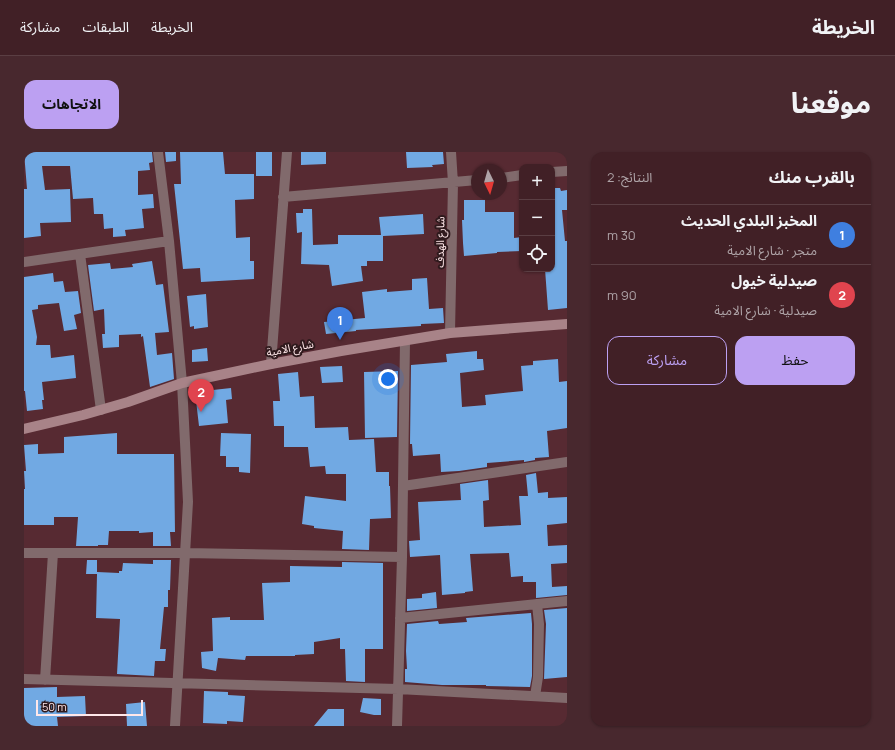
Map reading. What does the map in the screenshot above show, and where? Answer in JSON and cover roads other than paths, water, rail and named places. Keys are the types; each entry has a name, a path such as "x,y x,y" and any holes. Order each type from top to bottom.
{"street":[{"path":"158,152 169,241 182,383 188,502 175,726"},
{"path":"271,364 286,152"},
{"name":"شارع الهدف","path":"450,334 453,183 451,152"},
{"path":"555,172 567,170"},
{"path":"507,177 519,175"},
{"path":"282,196 471,181"},
{"path":"24,262 169,241"},
{"path":"80,254 100,410"},
{"name":"شارع الامية","path":"24,429 128,402 182,383 271,364 341,351 450,334 567,324"},
{"path":"397,726 402,557 404,341"},
{"path":"403,486 567,462"},
{"path":"24,553 185,553 402,557"},
{"path":"45,680 53,553"},
{"path":"400,618 567,601"},
{"path":"536,696 538,677 539,624 537,604"},
{"path":"24,680 398,689 567,698"}],"place":[{"name":"المخبز البلدي الحديث","path":"340,340"},
{"name":"صيدلية خيول","path":"201,412"}]}
